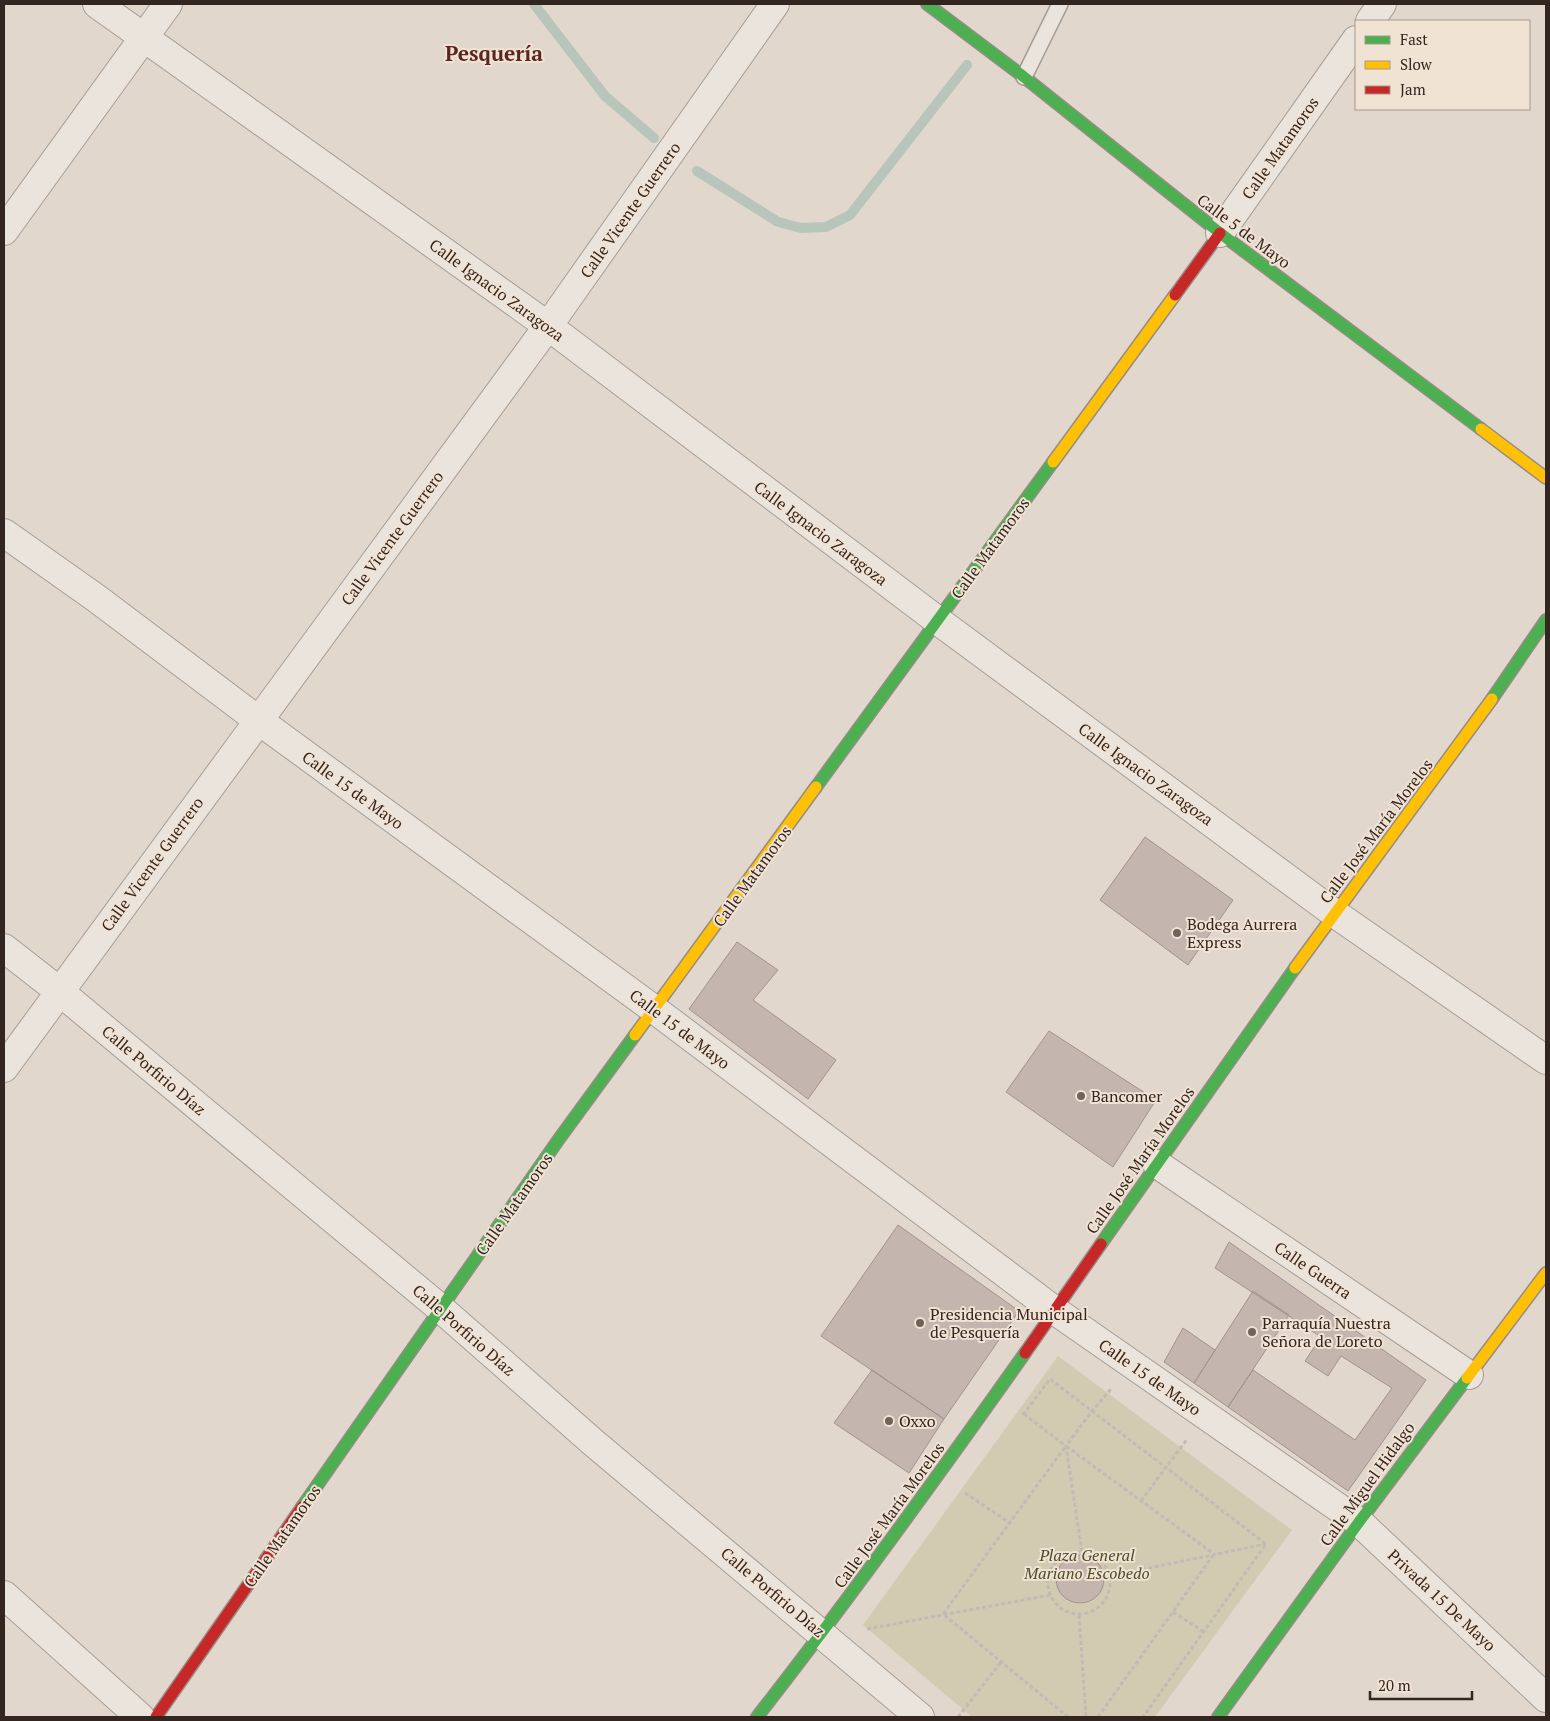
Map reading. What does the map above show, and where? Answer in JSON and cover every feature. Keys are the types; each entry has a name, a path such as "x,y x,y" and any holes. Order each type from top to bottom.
{"street":[{"name":"Calle Ignacio Zaragoza","path":"97,4 548,326 937,620 1334,914 1546,1060"},
{"path":"4,231 168,4"},
{"name":"Calle Vicente Guerrero","path":"4,1068 548,326 776,4"},
{"name":"Calle 5 de Mayo","path":"927,4 1024,77 1220,233 1546,478"},
{"path":"1371,20 1382,4"},
{"name":"Calle Matamoros","path":"156,1717 559,1140 1220,233 1355,41"},
{"name":"Calle 15 de Mayo","path":"4,533 96,598 258,720 655,1010 1054,1310 1359,1522"},
{"name":"Calle José María Morelos","path":"757,1717 822,1634 941,1472 1156,1164 1334,914 1466,736 1546,620"},
{"name":"Calle Porfirio Díaz","path":"4,948 59,991 440,1308 596,1444 920,1717"},
{"name":"Calle Guerra","path":"1156,1164 1468,1375"},
{"name":"Calle Miguel Hidalgo","path":"1218,1717 1359,1522 1546,1273"},
{"name":"Privada 15 De Mayo","path":"1359,1522 1546,1698"},
{"path":"4,1594 140,1717"}],"lane":[{"path":"1024,77 1060,4"}],"path":[{"path":"1018,1422 1050,1379 1266,1544"},
{"path":"943,1614 1092,1411"},
{"path":"1024,1414 1214,1554"},
{"path":"1066,1446 1082,1552"},
{"path":"1141,1501 1166,1468"},
{"path":"959,1501 971,1485"},
{"path":"965,1493 1010,1523"},
{"path":"1110,1576 1266,1544"},
{"path":"1143,1717 1266,1544"},
{"path":"1082,1552 1092,1554 1100,1559 1110,1576 1108,1595 1104,1603 1097,1609 1080,1614 1070,1613 1055,1603 1050,1595 1048,1584 1054,1564 1071,1553 1082,1552"},
{"path":"1098,1717 1214,1554"},
{"path":"870,1622 864,1630 1050,1595"},
{"path":"1173,1612 1204,1632"},
{"path":"943,1614 1068,1717"},
{"path":"1080,1614 1086,1717"},
{"path":"958,1717 1001,1662"}],"green space":[{"name":"Plaza General Mariano Escobedo","path":"1058,1356 1292,1530 1155,1717 972,1717 863,1625"}],"building":[{"name":"Bodega Aurrera Express","path":"1145,837 1233,900 1188,965 1100,900"},
{"path":"737,942 778,970 753,1000 836,1060 808,1099 689,1009"},
{"name":"Bancomer","path":"1049,1031 1156,1100 1113,1167 1006,1092"},
{"name":"Presidencia Municipal de Pesquería","path":"898,1225 1019,1311 944,1419 821,1336"},
{"path":"1229,1242 1426,1380 1348,1491 1228,1407 1253,1370 1355,1440 1392,1388 1341,1356 1328,1376 1305,1361 1321,1337 1215,1268"},
{"name":"Parraquía Nuestra Señora de Loreto","path":"1253,1291 1289,1315 1228,1407 1194,1383"},
{"path":"1183,1328 1215,1350 1194,1383 1164,1362"},
{"name":"Oxxo","path":"872,1370 944,1419 909,1473 834,1423"},
{"path":"1075,1555 1085,1555 1097,1562 1104,1574 1104,1584 1097,1596 1085,1603 1075,1603 1067,1599 1060,1592 1056,1584 1056,1574 1060,1566 1067,1559"}],"waterway":[{"path":"534,4 605,96 654,138"},
{"path":"697,171 778,222 801,228 826,227 850,215 967,65"}],"traffic: fast":[{"path":"927,4 1024,77 1220,233 1481,429"},
{"path":"816,787 1053,462"},
{"path":"1492,699 1546,620"},
{"path":"1101,1244 1295,968"},
{"path":"302,1507 559,1139 635,1035"},
{"path":"757,1717 826,1627 1025,1353"},
{"path":"1218,1717 1359,1522 1467,1378"}],"traffic: slow":[{"path":"1053,462 1175,295"},
{"path":"1481,429 1546,478"},
{"path":"1295,968 1492,699"},
{"path":"635,1035 816,787"},
{"path":"1467,1378 1546,1273"}],"traffic: jam":[{"path":"1175,295 1220,233"},
{"path":"1025,1353 1101,1244"},
{"path":"156,1717 302,1507"}],"place":[{"name":"Bodega Aurrera Express","path":"1177,933"},
{"name":"Bancomer","path":"1081,1096"},
{"name":"Presidencia Municipal de Pesquería","path":"920,1323"},
{"name":"Parraquía Nuestra Señora de Loreto","path":"1252,1332"},
{"name":"Oxxo","path":"889,1421"}],"district":[{"name":"Pesquería","path":"494,54"}]}
